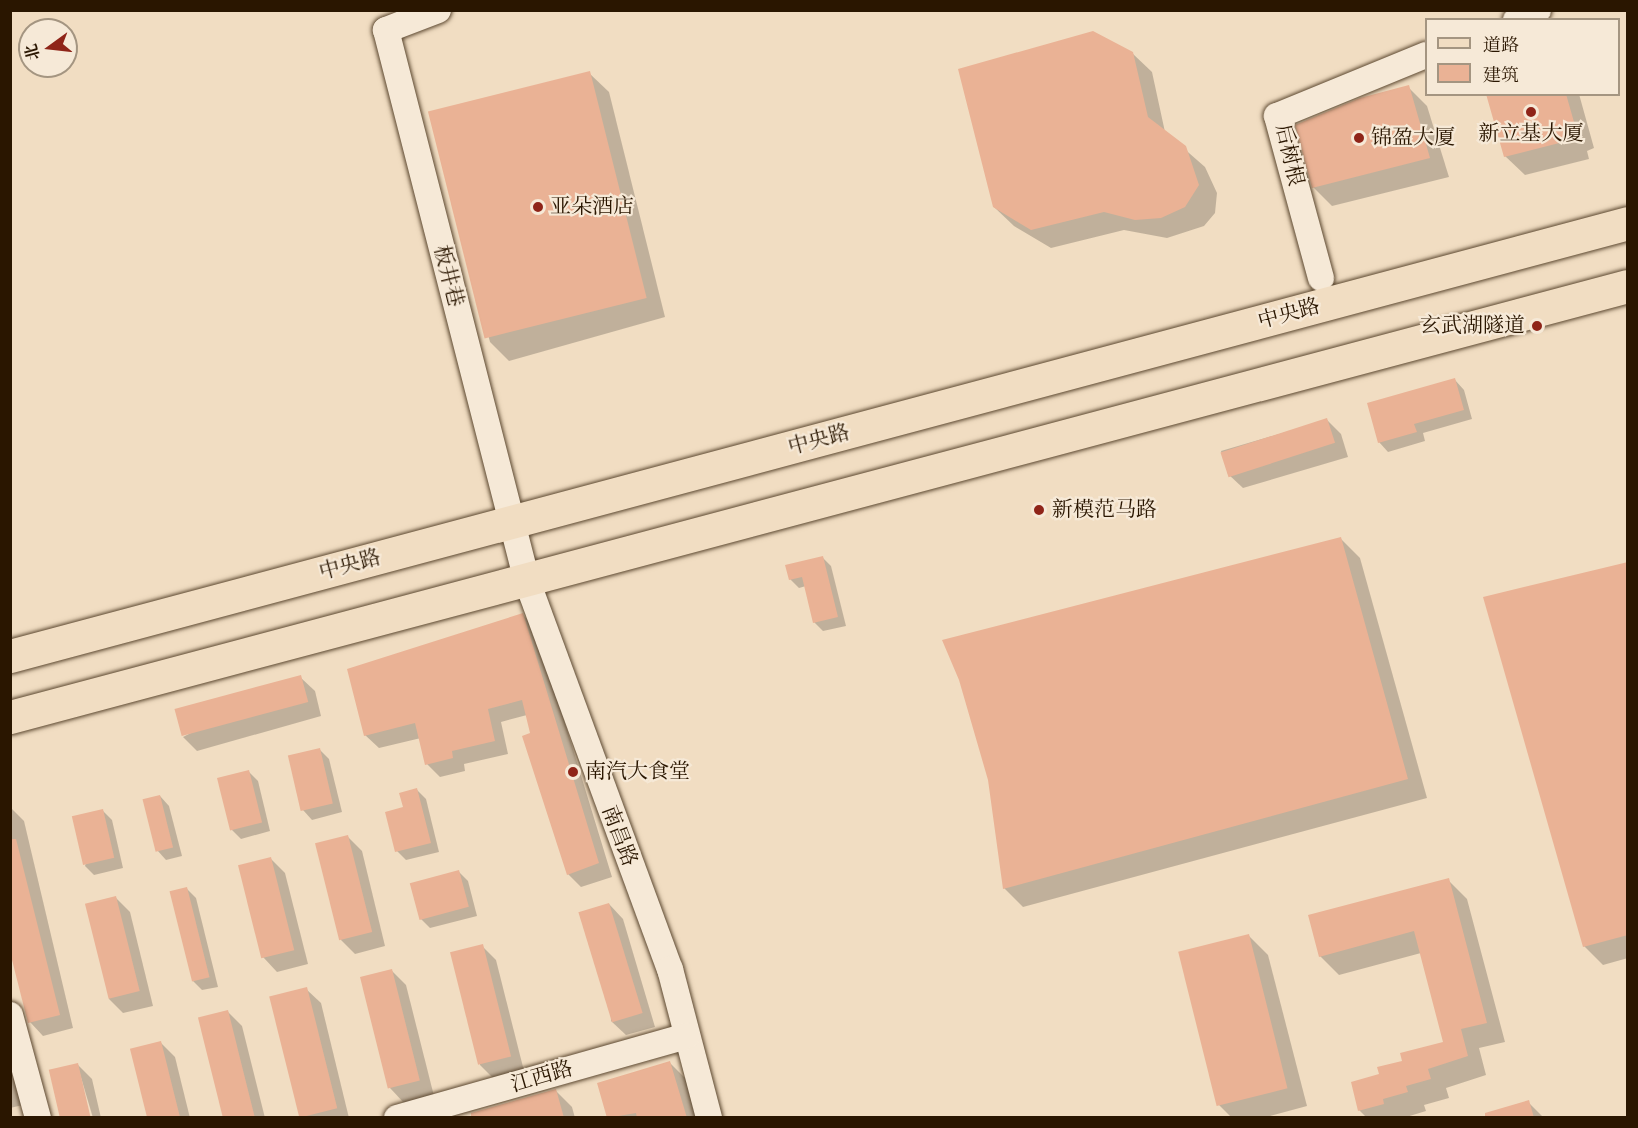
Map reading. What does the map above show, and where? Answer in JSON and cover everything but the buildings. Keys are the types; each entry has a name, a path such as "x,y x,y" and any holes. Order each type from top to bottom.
{"main road":[{"name":"中央路","path":"10,656 1628,223"},
{"path":"10,717 1628,286"}],"street":[{"name":"板井巷","path":"438,10 386,30 511,522"},
{"path":"1520,18 1538,10"},
{"name":"后树根","path":"1321,278 1277,116 1425,56"},
{"name":"南昌路","path":"511,522 527,581 669,969 709,1118"},
{"path":"10,1015 38,1118"},
{"name":"江西路","path":"397,1118 687,1036"}],"place":[{"name":"新立基大厦","path":"1531,112"},
{"name":"锦盈大厦","path":"1359,138"},
{"name":"亚朵酒店","path":"538,207"},
{"name":"玄武湖隧道","path":"1537,326"},
{"name":"新模范马路","path":"1039,510"},
{"name":"南汽大食堂","path":"573,772"}]}
